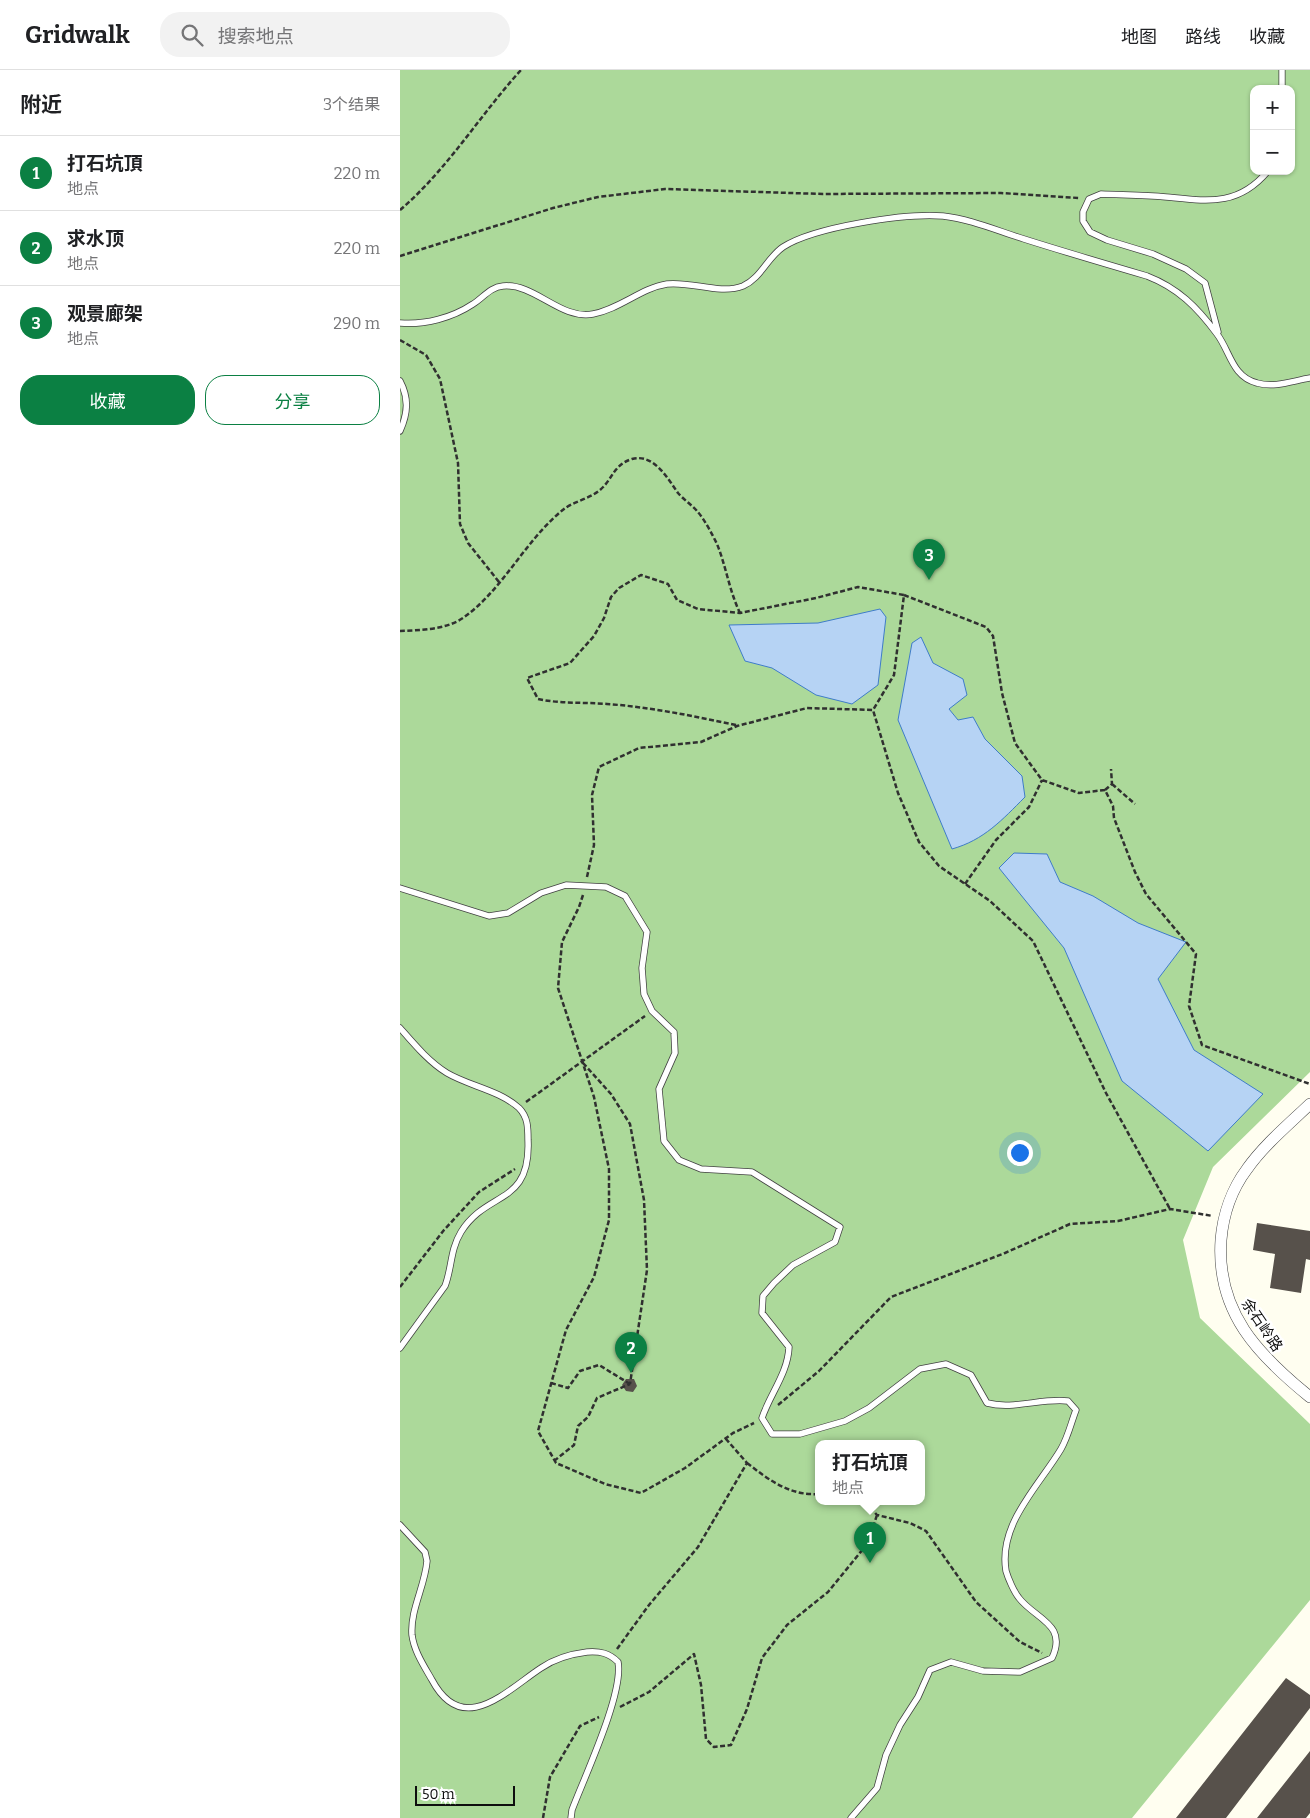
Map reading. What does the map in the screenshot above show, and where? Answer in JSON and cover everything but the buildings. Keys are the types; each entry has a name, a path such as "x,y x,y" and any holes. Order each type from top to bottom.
{"street":[{"name":"余石岭路","path":"1310,1104 1268,1145 1246,1171 1237,1186 1224,1218 1220,1251 1224,1287 1238,1321 1272,1365 1310,1396"}],"lane":[{"path":"1282,70 1282,85"},
{"path":"1265,175 1260,181 1225,199 1205,202 1100,194 1089,199 1083,212 1083,221 1090,232 1107,240 1153,254 1186,269 1205,283 1219,336 1233,366 1250,381 1270,385 1310,378"},
{"path":"400,323 424,322 448,317 470,306 490,290 504,286 517,287 566,311 591,314 616,308 666,284 690,283 729,289 750,282 778,251 798,239 834,229 903,217 943,216 986,227 1168,284 1183,294 1219,336"},
{"path":"400,381 406,393 408,405 400,431"},
{"path":"400,888 489,916 508,913 541,894 566,884 606,886 625,896 647,932 642,968 644,994 652,1011 674,1032 674,1053 659,1089 664,1141 679,1160 701,1169 752,1172 840,1227 836,1242 793,1265 763,1296 762,1313 789,1347 789,1362 768,1402 762,1418 772,1434 800,1434 845,1421 868,1408 920,1369 946,1364 971,1375 987,1402 1002,1407 1052,1399 1068,1401 1076,1410 1062,1447 1037,1486 1020,1508 1006,1540 1006,1571 1019,1598 1044,1618 1056,1635 1056,1648 1052,1658 1020,1672 983,1671 951,1662 930,1670 918,1697 900,1725 886,1755 877,1788 851,1818"},
{"path":"400,1028 437,1067 501,1097 518,1108 528,1124 529,1160 524,1177 512,1189 482,1211 462,1231 452,1250 449,1276 445,1286 400,1348"},
{"path":"400,1525 425,1552 427,1561 412,1625 415,1646 436,1689 454,1705 473,1706 492,1703 541,1668 566,1656 596,1652 612,1656 618,1662 619,1671 609,1712 572,1810 571,1818"}],"path":[{"path":"400,210 424,190 498,95 521,70"},
{"path":"400,256 553,208 598,197 665,189 823,194 1001,193 1089,199"},
{"path":"400,340 426,355 440,379 458,464 460,524 468,543 498,582"},
{"path":"400,631 442,626 462,618 498,582 538,535 565,508 583,502 602,489 614,469 633,459 648,460 667,476 679,493 698,512 717,544 730,594 740,613"},
{"path":"737,726 665,711 607,704 560,704 538,699 527,678 570,663 594,636 604,618 611,597 619,588 642,575 668,584 677,600 698,609 740,613 816,598 858,587 904,595 986,627 990,631 993,636 1002,693 1015,743 1042,780 1079,793 1105,790 1112,784"},
{"path":"904,595 894,676 873,710 898,793 918,842 939,866 990,901 1033,941 1106,1093 1170,1209"},
{"path":"807,708 873,710"},
{"path":"1111,769 1112,784 1135,804"},
{"path":"965,884 996,840 1030,807 1042,780"},
{"path":"1105,790 1135,872 1146,894 1196,954 1189,1006 1202,1045 1310,1084"},
{"path":"518,1108 652,1011"},
{"path":"582,1062 611,1094 630,1124 644,1200 648,1270 630,1384"},
{"path":"551,1383 568,1388 580,1371 599,1365 630,1384"},
{"path":"554,1461 574,1445 578,1426 588,1416 597,1398 630,1384"},
{"path":"726,1439 747,1463 776,1485 815,1494"},
{"path":"612,1656 649,1604 698,1547 747,1463"},
{"path":"868,1505 877,1514 910,1523 926,1531 976,1602 1020,1642 1052,1658"},
{"path":"543,1818 550,1777 580,1726 649,1692 694,1654 701,1685 706,1739 714,1747 731,1746 747,1709 762,1658 787,1625 828,1592 868,1543 877,1514"}],"green space":[{"path":"400,70 1310,70 1310,1072 1213,1167 1183,1240 1200,1318 1310,1424 1310,1600 1132,1818 400,1818"}],"water":[{"path":"880,609 886,617 878,685 852,704 816,695 772,668 745,661 729,625 818,623"},
{"path":"921,637 933,663 963,679 967,695 949,709 958,720 973,717 985,739 1022,776 1025,797 983,835 952,849 898,720 912,643"},
{"path":"1014,853 1047,854 1060,882 1093,896 1138,923 1186,942 1158,979 1194,1050 1263,1094 1208,1151 1122,1081 1064,948 999,868"}],"place":[{"name":"观景廊架","path":"929,580"},
{"name":"求水顶","path":"631,1373"},
{"name":"打石坑頂","path":"870,1563"}]}
